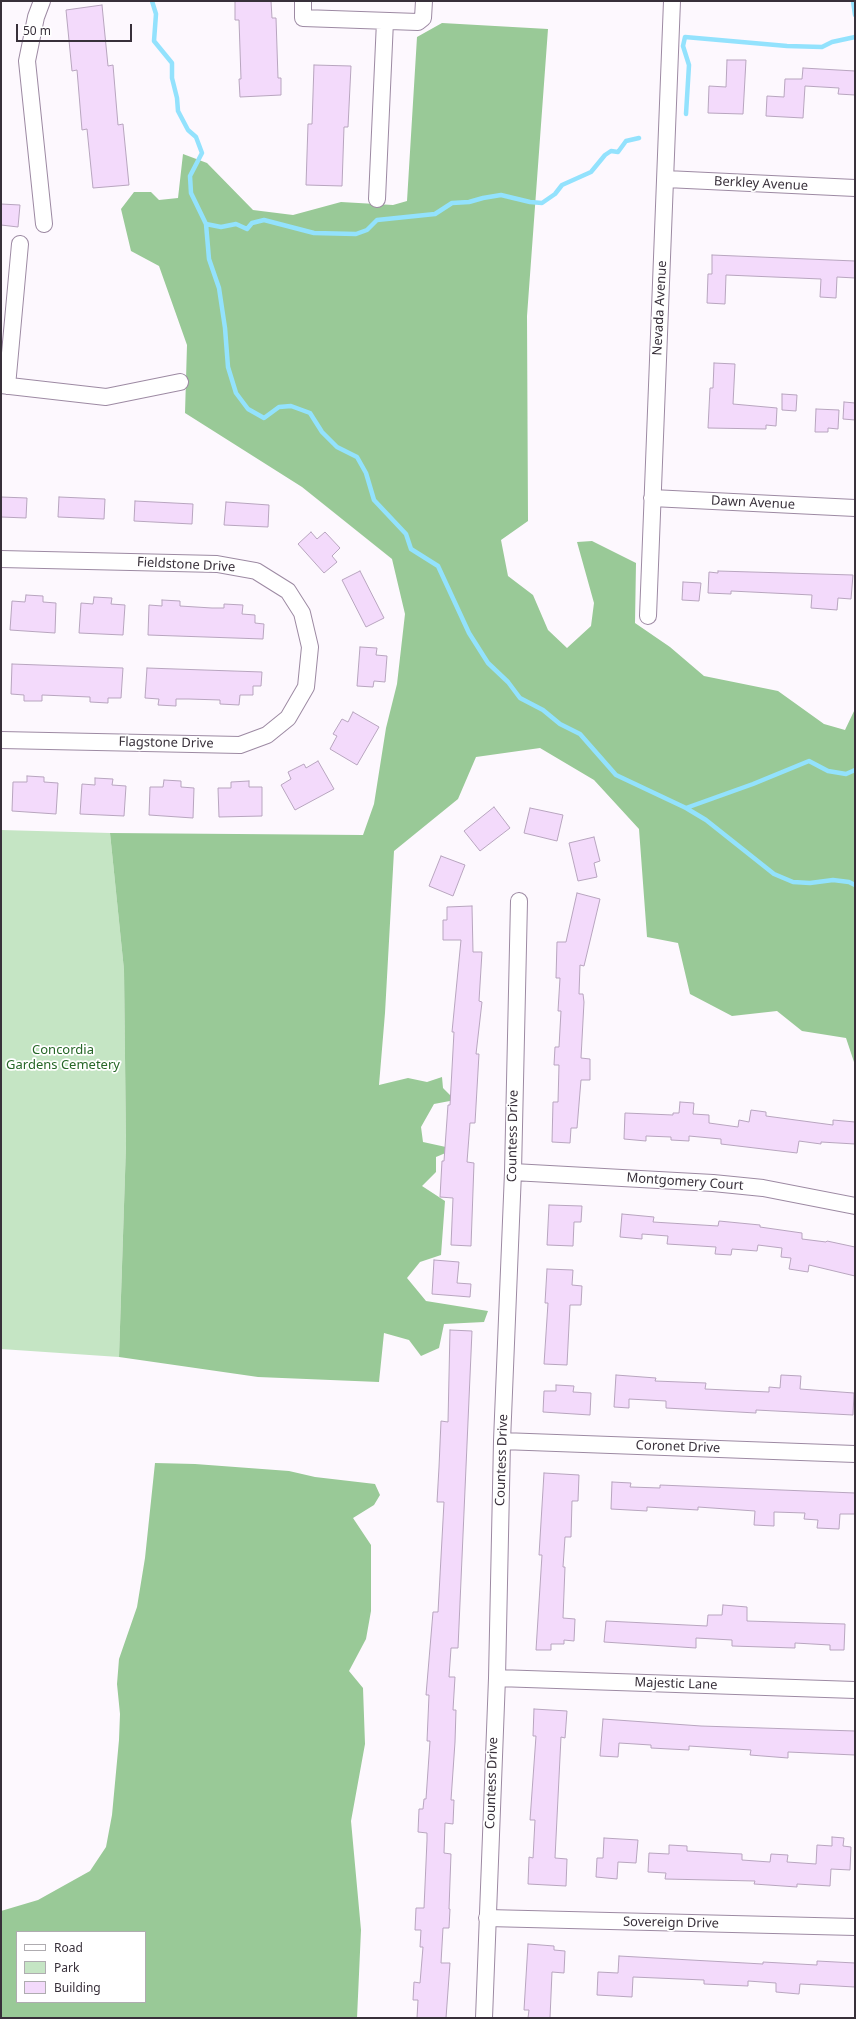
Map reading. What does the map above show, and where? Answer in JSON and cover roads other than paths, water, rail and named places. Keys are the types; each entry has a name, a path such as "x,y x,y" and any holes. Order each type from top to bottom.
{"street":[{"path":"42,1 36,17 27,61 44,224"},
{"path":"303,1 303,18 418,22 423,18 424,1"},
{"name":"Nevada Avenue","path":"648,616 672,1"},
{"path":"377,199 385,21"},
{"name":"Berkley Avenue","path":"666,179 855,188"},
{"path":"20,244 4,386 106,397 180,382"},
{"name":"Dawn Avenue","path":"652,498 855,508"},
{"name":"Fieldstone Drive","path":"1,559 217,564 256,571 288,591 302,613 310,647 306,687"},
{"name":"Flagstone Drive","path":"1,740 240,745 268,735 288,718 306,687"},
{"name":"Countess Drive","path":"484,2018 497,1678 502,1441 513,1172 519,901"},
{"name":"Montgomery Court","path":"513,1172 713,1183 763,1188 855,1206"},
{"name":"Coronet Drive","path":"502,1441 855,1454"},
{"name":"Majestic Lane","path":"497,1678 855,1690"},
{"name":"Sovereign Drive","path":"487,1918 855,1927"}],"waterway":[{"path":"152,1 156,14 154,41 172,63 172,78 177,98 178,111 188,130 196,137 202,153 190,176 191,193 206,224 209,259 219,288 225,328 228,367 236,393 248,409 264,418 279,407 291,406 310,413 322,432 337,447 357,457 366,473 374,500 406,534 411,549 438,566 469,633 488,663 508,682 520,698 543,710 560,724 580,734 616,775 686,808 706,820 774,874 793,882 810,883 833,880 849,882 855,885"},
{"path":"853,1 855,15"},
{"path":"686,114 689,65 683,46 685,37 787,46 822,47 832,42 855,37"},
{"path":"206,224 221,227 236,224 247,229 252,223 264,220 314,233 356,234 367,230 377,220 435,214 452,203 469,202 501,195 530,202 542,203 555,194 562,185 591,172 605,155 611,151 618,152 626,141 639,138"},
{"path":"686,808 753,784 809,761 828,771 846,774 855,770"}],"park label":[{"name":"Concordia Gardens Cemetery","path":"63,1058"}]}
